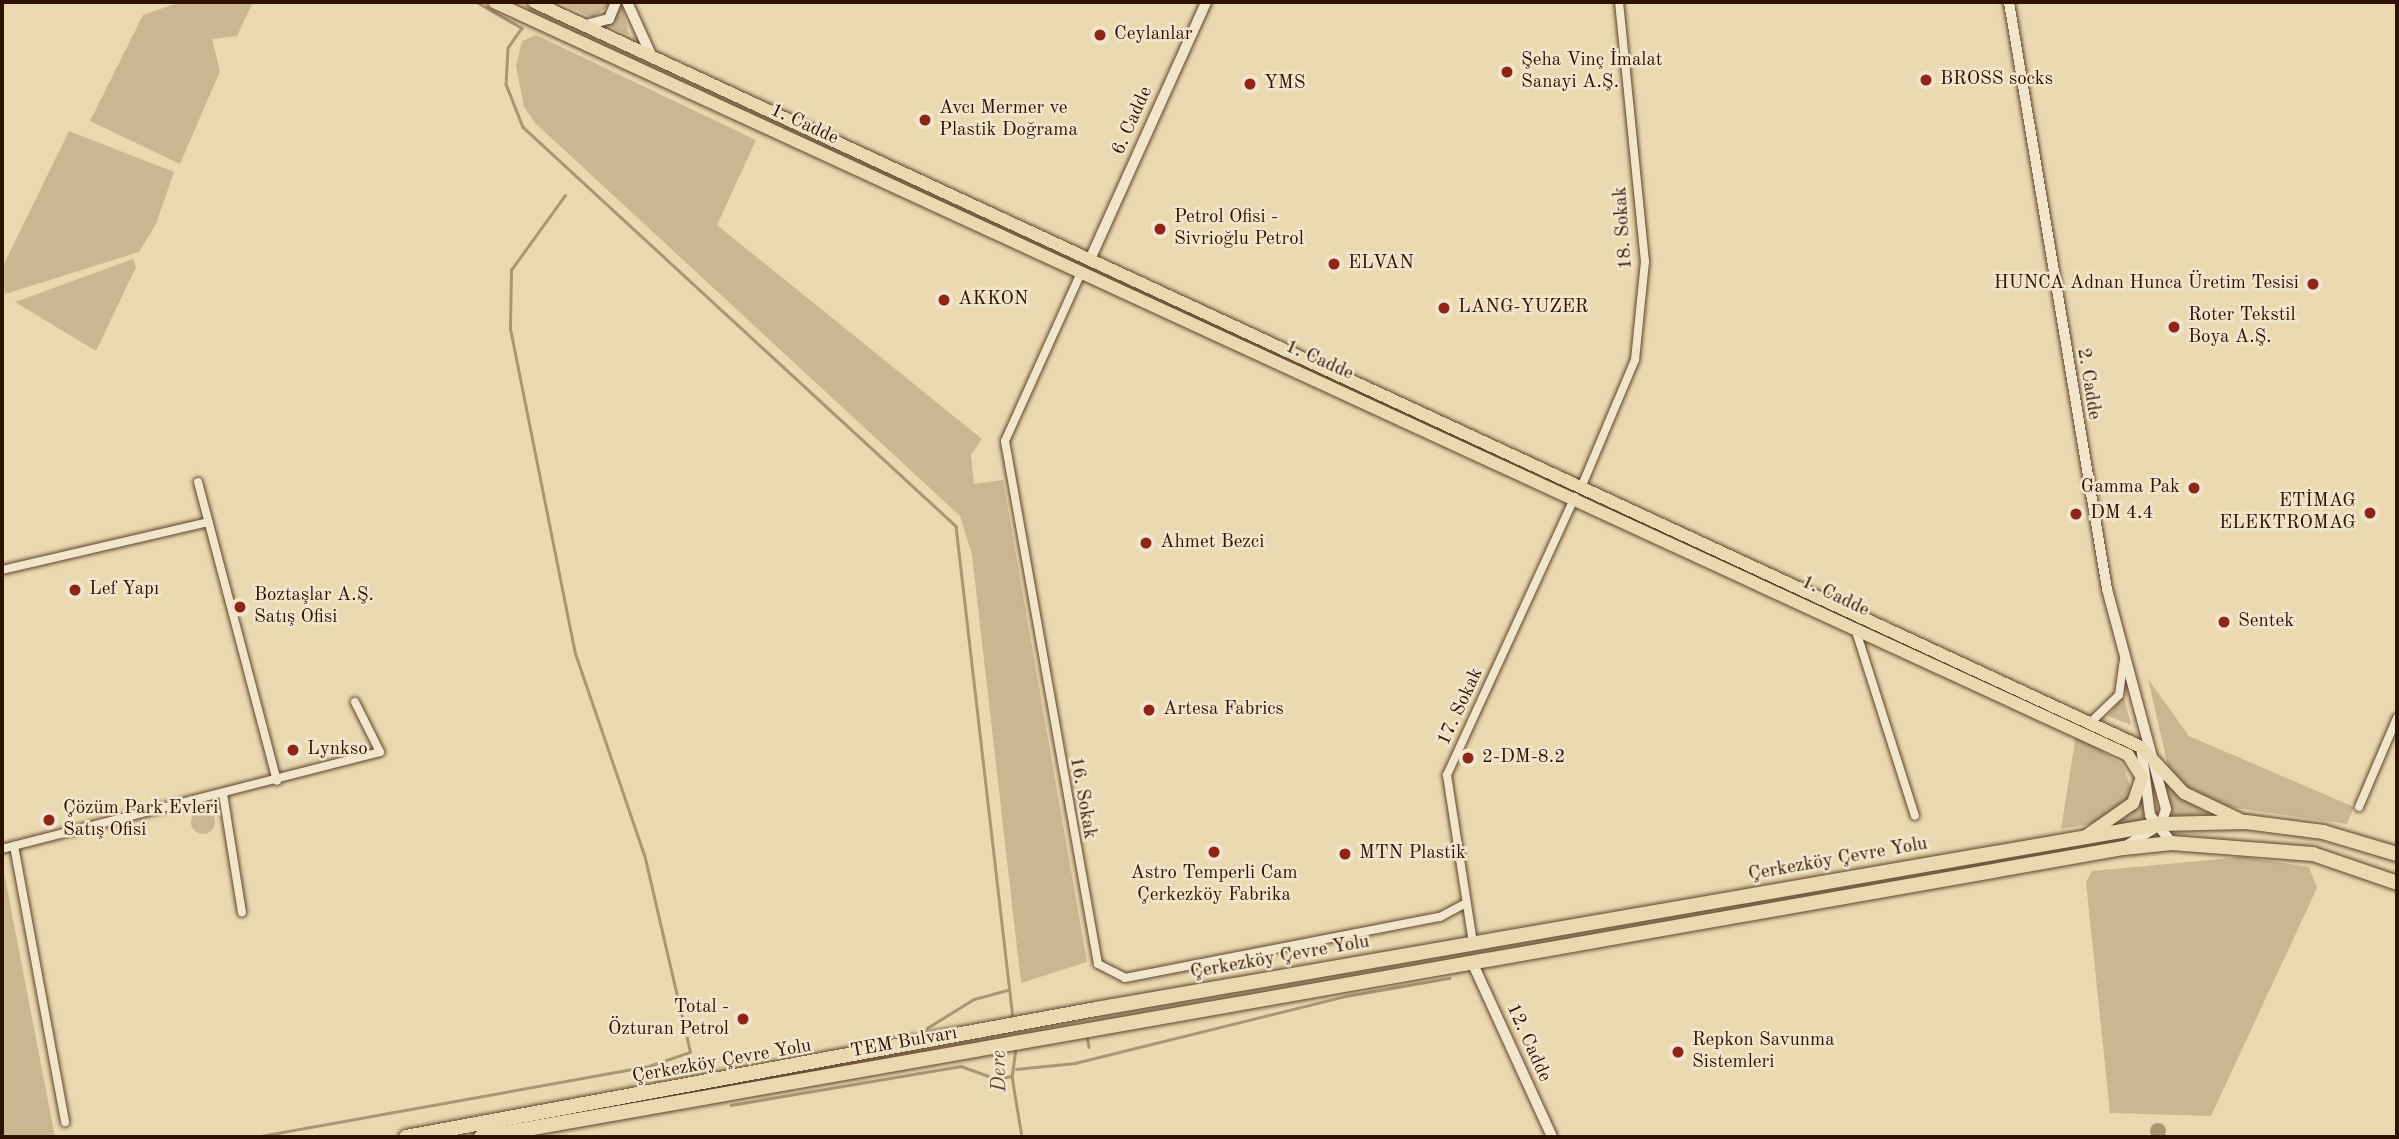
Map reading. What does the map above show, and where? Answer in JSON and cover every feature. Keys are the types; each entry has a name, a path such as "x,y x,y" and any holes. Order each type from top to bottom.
{"highway":[{"name":"Çerkezköy Çevre Yolu","path":"406,1137 1096,1009 2161,824 2246,822 2323,832 2397,854"},
{"name":"Çerkezköy Çevre Yolu","path":"1003,1045 2124,848 2172,843 2313,854 2397,883"},
{"name":"TEM Bulvarı","path":"481,1137 1003,1045"}],"main road":[{"name":"1. Cadde","path":"494,2 1080,275 1575,497 2128,755"},
{"name":"1. Cadde","path":"536,2 1092,255 2141,747"},
{"path":"2141,747 2185,793 2246,822"},
{"path":"2085,836 2133,803 2142,776 2128,755"}],"street":[{"path":"586,25 609,19 616,2"},
{"path":"627,2 651,55"},
{"name":"6. Cadde","path":"1092,255 1206,2"},
{"name":"18. Sokak","path":"1583,483 1635,360 1645,262 1619,2"},
{"name":"2. Cadde","path":"2009,2 2081,450 2124,660 2158,767 2166,809 2161,824"},
{"name":"16. Sokak","path":"1080,275 1005,441 1098,964 1125,978 1440,917 1464,904"},
{"path":"198,482 277,781"},
{"name":"17. Sokak","path":"1474,943 1464,904 1447,775 1575,497"},
{"path":"2,570 209,522"},
{"path":"1855,628 1915,816"},
{"path":"2090,723 2119,695 2124,660"},
{"path":"2,849 277,781 380,752 355,702"},
{"path":"2359,807 2397,718"},
{"path":"2148,729 2141,747 2142,776 2150,815 2161,824 2172,843"},
{"path":"2128,755 2141,747"},
{"path":"223,794 242,912"},
{"path":"2124,848 2161,824"},
{"path":"13,846 65,1122"},
{"name":"12. Cadde","path":"1472,962 1552,1137"}],"shaded area":[{"path":"180,2 253,2 237,36 212,39 220,71 180,164 90,121 143,15"},
{"path":"559,2 611,2 611,3 593,18"},
{"path":"622,6 629,35 607,25"},
{"path":"536,35 756,140 717,225 982,439 971,455 974,484 1003,480 1087,962 1021,983 972,555 960,516 535,123 524,107 516,66 522,41"},
{"path":"69,131 174,172 156,224 139,252 5,294 2,268"},
{"path":"133,259 136,267 96,351 15,302"},
{"path":"2148,679 2189,736 2354,807 2347,824 2208,804 2170,775"},
{"path":"2124,698 2131,725 2108,716"},
{"path":"2076,735 2123,765 2131,788 2128,800 2101,822 2061,829"},
{"path":"2164,780 2182,797 2209,814 2172,816"},
{"path":"2140,791 2148,821 2114,826 2134,809"},
{"path":"203,810 212,813 215,822 212,831 203,834 194,831 191,822 194,813"},
{"path":"2242,857 2309,867 2317,888 2211,1116 2110,1113 2086,882 2092,871"},
{"path":"2,862 55,1137 2,1137"},
{"path":"2155,1123 2161,1123 2166,1131 2164,1137 2155,1139 2150,1134 2150,1128"}],"waterway":[{"path":"477,2 522,28 508,48 506,84 523,127 956,526 1013,1018"},
{"path":"255,1137 649,1066 690,1052 644,855 575,654 510,328 511,270 565,195"},
{"path":"1016,1069 1075,1063 1346,996 1449,978"},
{"path":"927,1028 974,999 1008,990"},
{"path":"1087,1036 1089,1047"},
{"name":"Dere","path":"1016,1049 1012,1076 1022,1137"},
{"path":"731,1105 961,1066 997,1079 1011,1076"}],"place":[{"name":"Ceylanlar","path":"1100,35"},
{"name":"Şeha Vinç İmalat Sanayi A.Ş.","path":"1507,72"},
{"name":"BROSS socks","path":"1926,80"},
{"name":"YMS","path":"1250,84"},
{"name":"Avcı Mermer ve Plastik Doğrama","path":"925,120"},
{"name":"Petrol Ofisi - Sivrioğlu Petrol","path":"1160,229"},
{"name":"ELVAN","path":"1334,264"},
{"name":"HUNCA Adnan Hunca Üretim Tesisi","path":"2313,284"},
{"name":"AKKON","path":"944,300"},
{"name":"LANG-YUZER","path":"1444,308"},
{"name":"Roter Tekstil Boya A.Ş.","path":"2174,327"},
{"name":"Gamma Pak","path":"2194,488"},
{"name":"ETİMAG ELEKTROMAG","path":"2370,513"},
{"name":"DM 4.4","path":"2076,514"},
{"name":"Ahmet Bezci","path":"1146,543"},
{"name":"Lef Yapı","path":"75,590"},
{"name":"Boztaşlar A.Ş. Satış Ofisi","path":"240,607"},
{"name":"Sentek","path":"2224,622"},
{"name":"Artesa Fabrics","path":"1149,710"},
{"name":"Lynkso","path":"293,750"},
{"name":"2-DM-8.2","path":"1468,758"},
{"name":"Çözüm Park Evleri Satış Ofisi","path":"49,820"},
{"name":"Astro Temperli Cam Çerkezköy Fabrika","path":"1214,852"},
{"name":"MTN Plastik","path":"1345,854"},
{"name":"Total - Özturan Petrol","path":"743,1019"},
{"name":"Repkon Savunma Sistemleri","path":"1678,1052"}]}
